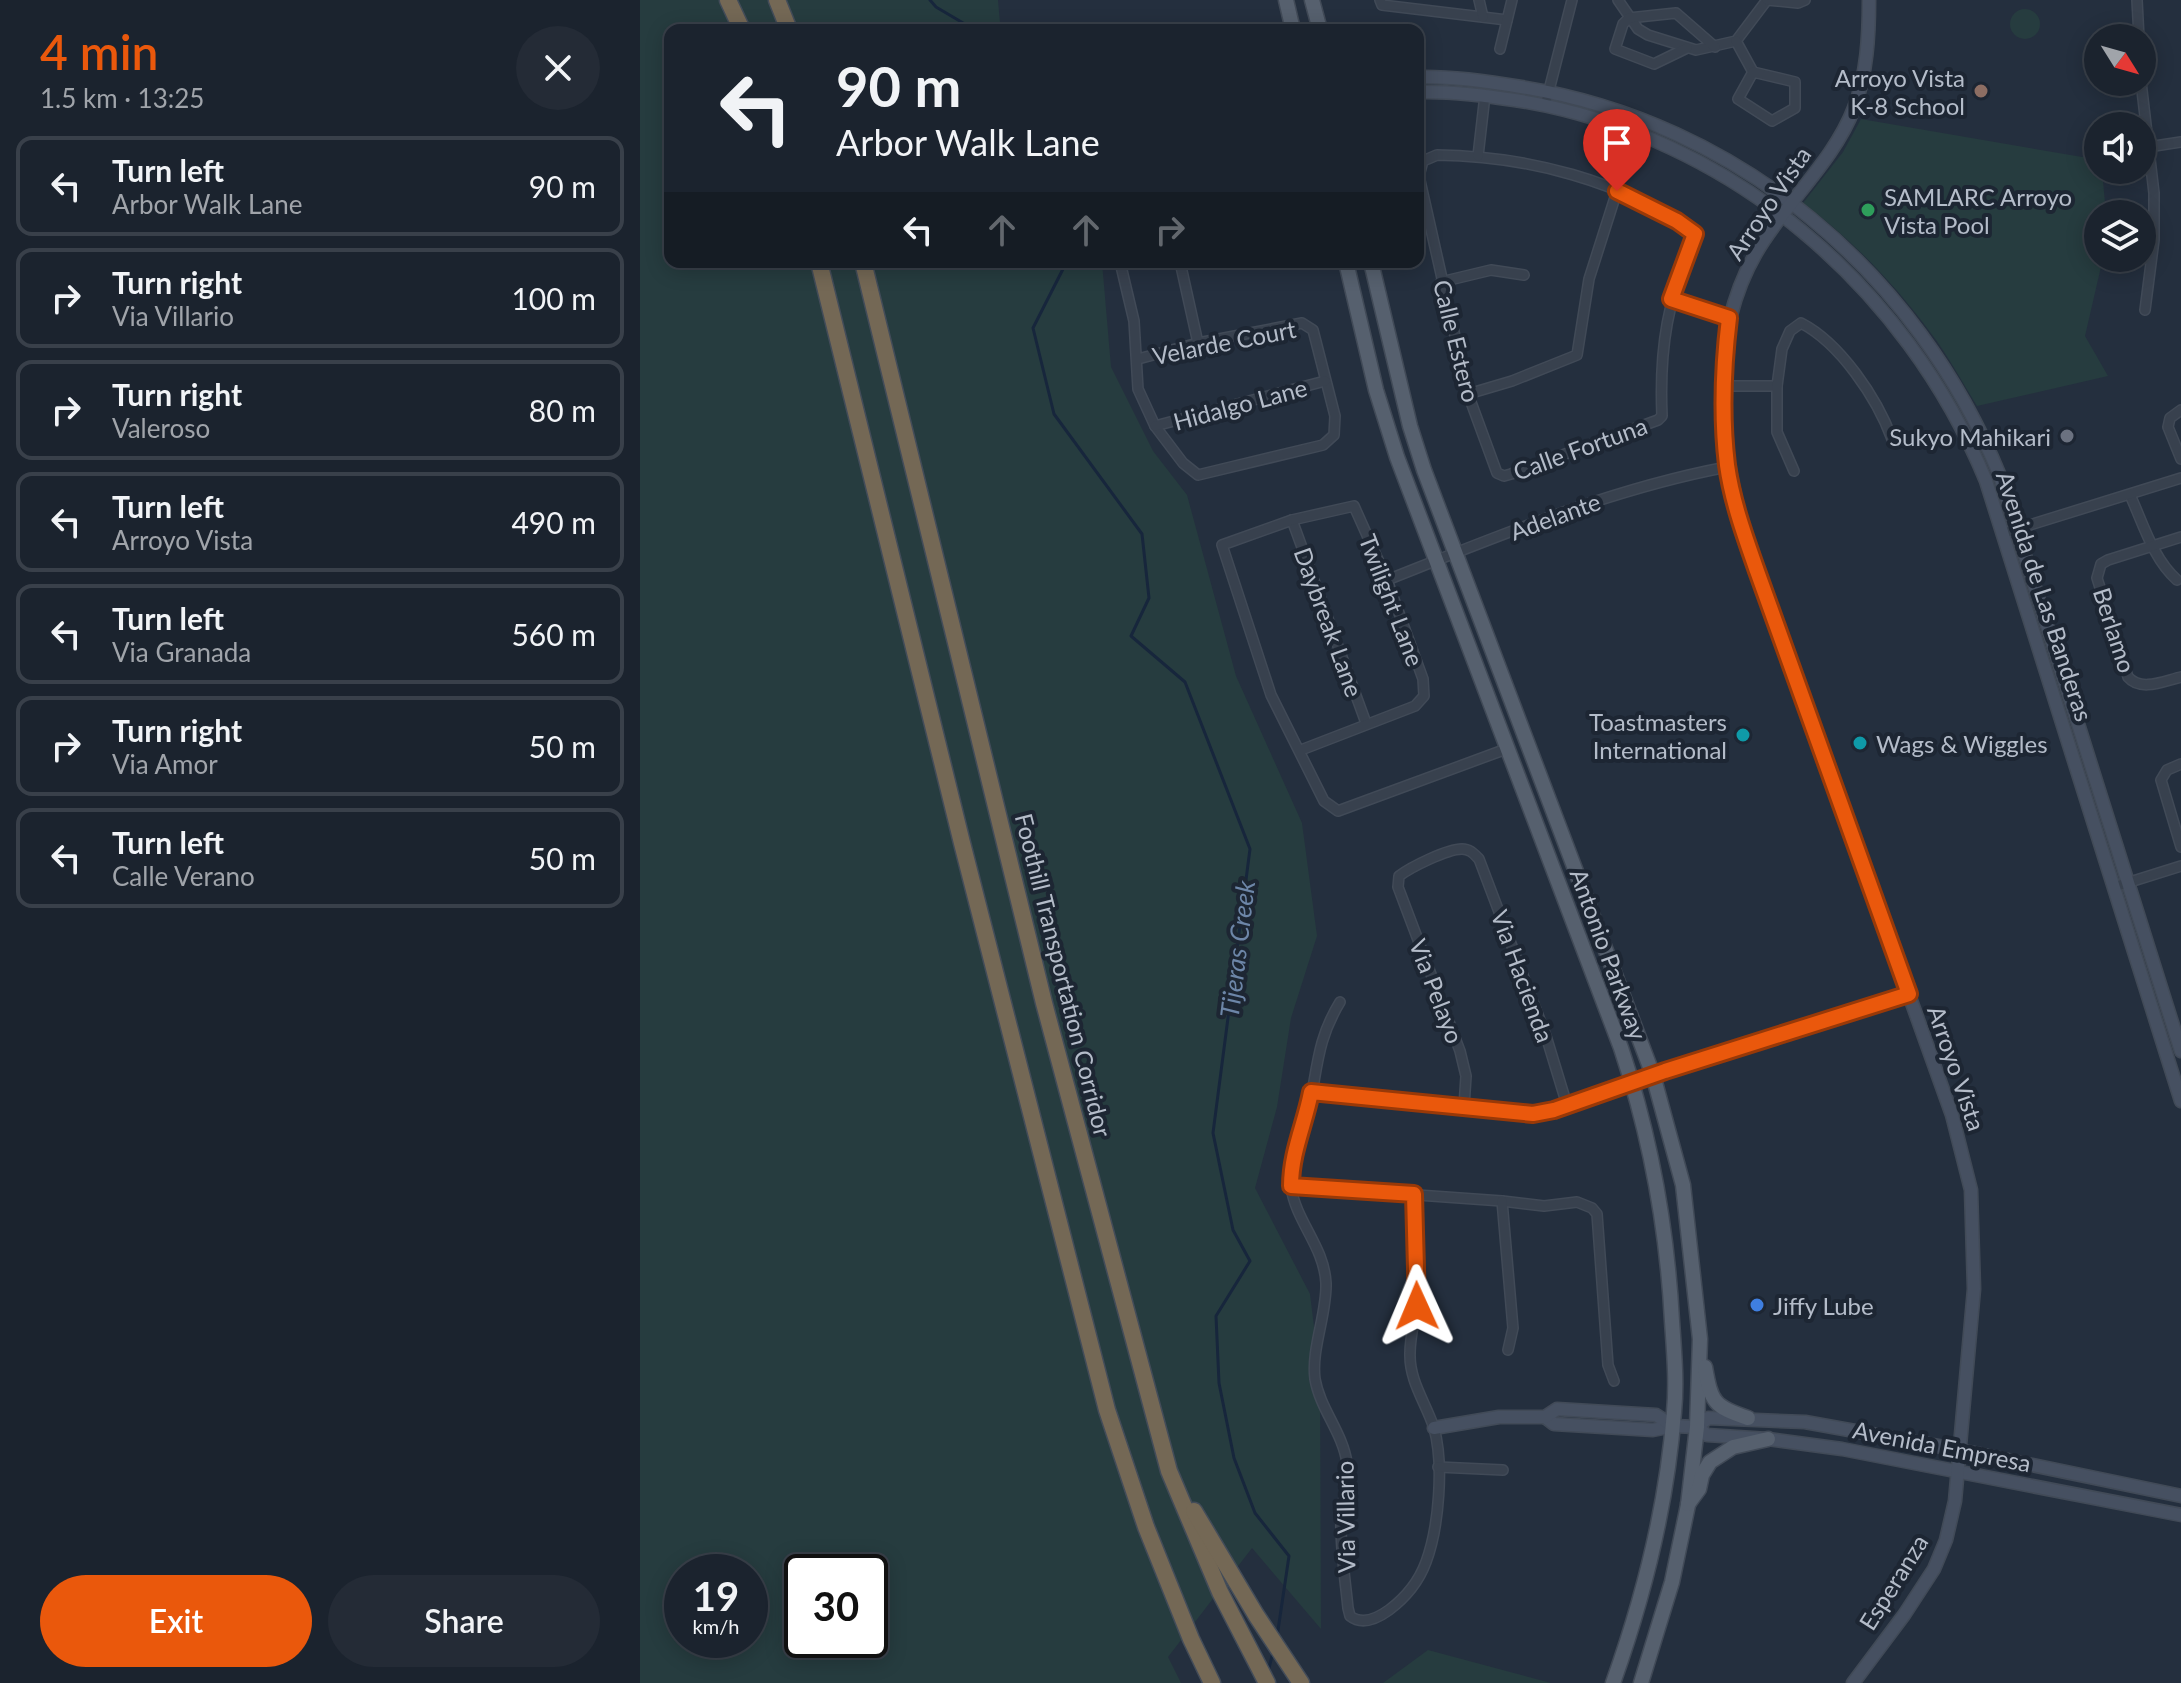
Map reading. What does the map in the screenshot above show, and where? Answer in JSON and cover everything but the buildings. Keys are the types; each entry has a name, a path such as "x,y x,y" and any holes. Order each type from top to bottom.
{"highway":[{"path":"728,0 739,24"},
{"path":"777,0 787,24"},
{"path":"820,268 962,843 1107,1410 1146,1527 1210,1683"},
{"name":"Foothill Transportation Corridor","path":"864,268 1044,1003 1169,1471 1220,1592 1267,1683"},
{"path":"1169,1471 1301,1683"}],"main road":[{"path":"1286,0 1292,24"},
{"path":"1312,0 1318,24"},
{"name":"Arroyo Vista","path":"1869,0 1869,36 1854,109 1818,168 1756,252 1729,318 1722,386 1727,467 1757,571 1952,1115 1971,1190 1974,1289 1960,1450"},
{"name":"Avenida de Las Banderas","path":"1424,77 1483,81 1549,91 1607,105 1716,153 1791,203 1870,272 1924,337 1953,380 1989,449 2018,529 2181,1051"},
{"name":"Avenida de Las Banderas","path":"1424,92 1485,95 1602,119 1709,166 1782,215 1860,282 1912,346 1940,388 1975,455 2004,533 2181,1101"},
{"name":"Antonio Parkway","path":"1347,268 1380,402 1632,1082 1654,1172 1666,1236 1673,1340 1673,1426 1649,1561 1613,1683"},
{"name":"Antonio Parkway","path":"1372,268 1410,426 1424,470 1653,1075 1683,1185 1700,1339 1697,1427 1688,1505 1672,1582 1641,1683"},
{"path":"2160,1033 2170,1046 2181,1078"},
{"path":"1700,1339 1712,1397 1722,1409 1748,1418"},
{"name":"Avenida Empresa","path":"1434,1428 1499,1417 1545,1417 1557,1409 1656,1415 1673,1426 1697,1427 1707,1435 1842,1449 2181,1515"},
{"name":"Avenida Empresa","path":"1697,1427 1708,1418 1805,1422 1960,1450 2181,1496"},
{"path":"1688,1505 1699,1489 1702,1475 1710,1462 1733,1447 1768,1439"},
{"name":"Esperanza","path":"1853,1683 1934,1569 1946,1540 1960,1450"}],"street":[{"path":"1380,0 1382,5 1507,20"},
{"path":"1479,0 1483,17"},
{"path":"1500,49 1512,0"},
{"path":"1545,106 1572,0"},
{"path":"1618,0 1638,29 1687,48 1715,47 1736,41 1767,0 1798,3 1805,0"},
{"path":"2137,0 2138,24"},
{"path":"1687,48 1654,64 1615,49 1623,24 1629,18 1676,13 1715,47"},
{"path":"1736,41 1753,72 1795,82 1795,108 1772,121 1738,99 1753,72"},
{"path":"1485,95 1478,156 1547,168 1617,191 1677,221 1695,234 1671,299 1729,318"},
{"path":"2156,146 2181,142"},
{"name":"Calle Estero","path":"1424,161 1437,155 1478,156"},
{"path":"2145,310 2154,240 2153,184"},
{"path":"1468,394 1512,381 1577,355 1589,279 1617,191"},
{"name":"Calle Estero","path":"1424,200 1468,394 1497,473"},
{"path":"1121,268 1134,321 1138,389 1155,426 1183,463 1198,475 1323,445 1334,435 1335,416 1325,381"},
{"path":"1181,268 1198,343"},
{"path":"1441,282 1491,270 1524,275"},
{"name":"Calle Fortuna","path":"1497,473 1504,476 1511,474 1662,416 1662,349 1671,299"},
{"name":"Velarde Court","path":"1138,359 1198,343 1302,323 1313,330 1325,381"},
{"path":"1794,471 1777,432 1777,386 1782,349 1790,331 1801,323 1818,332 1848,363 1885,420 1892,439"},
{"name":"Hidalgo Lane","path":"1155,426 1325,381"},
{"path":"1722,386 1777,386"},
{"path":"2181,410 2170,418 2168,427 2181,459"},
{"name":"Adelante","path":"1387,580 1629,490 1727,467"},
{"path":"2004,533 2181,478"},
{"path":"2130,495 2166,571 2177,580"},
{"name":"Twilight Lane","path":"1292,520 1354,506 1387,580 1423,679 1424,696 1415,706 1366,723"},
{"path":"1292,520 1222,545 1271,695 1324,801 1338,811 1509,748"},
{"name":"Daybreak Lane","path":"1292,520 1366,723"},
{"name":"Berlamo","path":"2181,537 2101,564 2097,578 2132,682 2144,686 2181,677"},
{"path":"1301,750 1366,723"},
{"path":"2181,764 2164,774 2162,789 2181,847"},
{"name":"Via Hacienda","path":"1399,876 1409,868 1460,849 1471,851 1479,859 1546,1036 1567,1105"},
{"path":"2114,887 2181,866"},
{"name":"Via Pelayo","path":"1399,876 1398,887 1460,1051 1466,1076 1464,1107"},
{"path":"1311,1092 1533,1114 1909,994"},
{"name":"Via Villario","path":"1340,1002 1326,1025 1306,1118 1291,1165 1291,1186 1299,1214 1318,1249 1326,1280 1326,1302 1315,1360 1315,1377 1348,1463 1341,1530 1348,1608 1355,1620 1370,1620 1382,1615 1395,1606 1416,1581 1426,1562 1432,1538 1437,1510 1438,1467"},
{"path":"1291,1186 1544,1206 1577,1202 1586,1205 1597,1214 1608,1365 1614,1381"},
{"path":"1414,1194 1413,1228 1418,1289 1409,1356 1415,1385 1434,1428 1438,1467 1503,1470"},
{"path":"1502,1201 1513,1328 1508,1350"}],"green space":[{"path":"640,0 998,0 1001,24 664,24 664,268 1103,268 1111,367 1153,451 1187,495 1236,676 1302,823 1317,936 1291,1018 1277,1107 1255,1188 1310,1294 1320,1376 1321,1629 1252,1548 1168,1657 1181,1683 640,1683"},
{"path":"2025,9 2036,13 2040,24 2036,35 2025,39 2014,35 2010,24 2014,13"},
{"path":"1861,119 2084,156 2084,184 2103,184 2105,200 2084,200 2084,272 2100,272 2085,336 2108,376 1977,406 1943,350 1902,296 1855,247 1803,203 1843,152"},
{"path":"1428,1650 1551,1683 1383,1683"}],"waterway":[{"name":"Tijeras Creek","path":"930,0 965,24"},
{"name":"Tijeras Creek","path":"1062,268 1033,328 1054,414 1142,534 1149,598 1131,636 1185,682 1250,849 1213,1133 1233,1230 1250,1261 1216,1316 1219,1383 1234,1458 1255,1513 1289,1556 1277,1637"},
{"name":"Tijeras Creek","path":"1268,1672 1273,1652"}],"place":[{"name":"Arroyo Vista K-8 School","path":"1981,91"},
{"name":"SAMLARC Arroyo Vista Pool","path":"1868,210"},
{"name":"Sukyo Mahikari","path":"2067,436"},
{"name":"Toastmasters International","path":"1743,735"},
{"name":"Wags & Wiggles","path":"1860,743"},
{"name":"Jiffy Lube","path":"1757,1305"}],"route":[{"path":"1417,1306 1414,1194 1291,1186 1291,1165 1311,1092 1533,1114 1554,1110 1665,1071 1909,994 1739,516 1727,467 1722,386 1729,318 1671,299 1695,234 1677,221 1617,191"}]}
